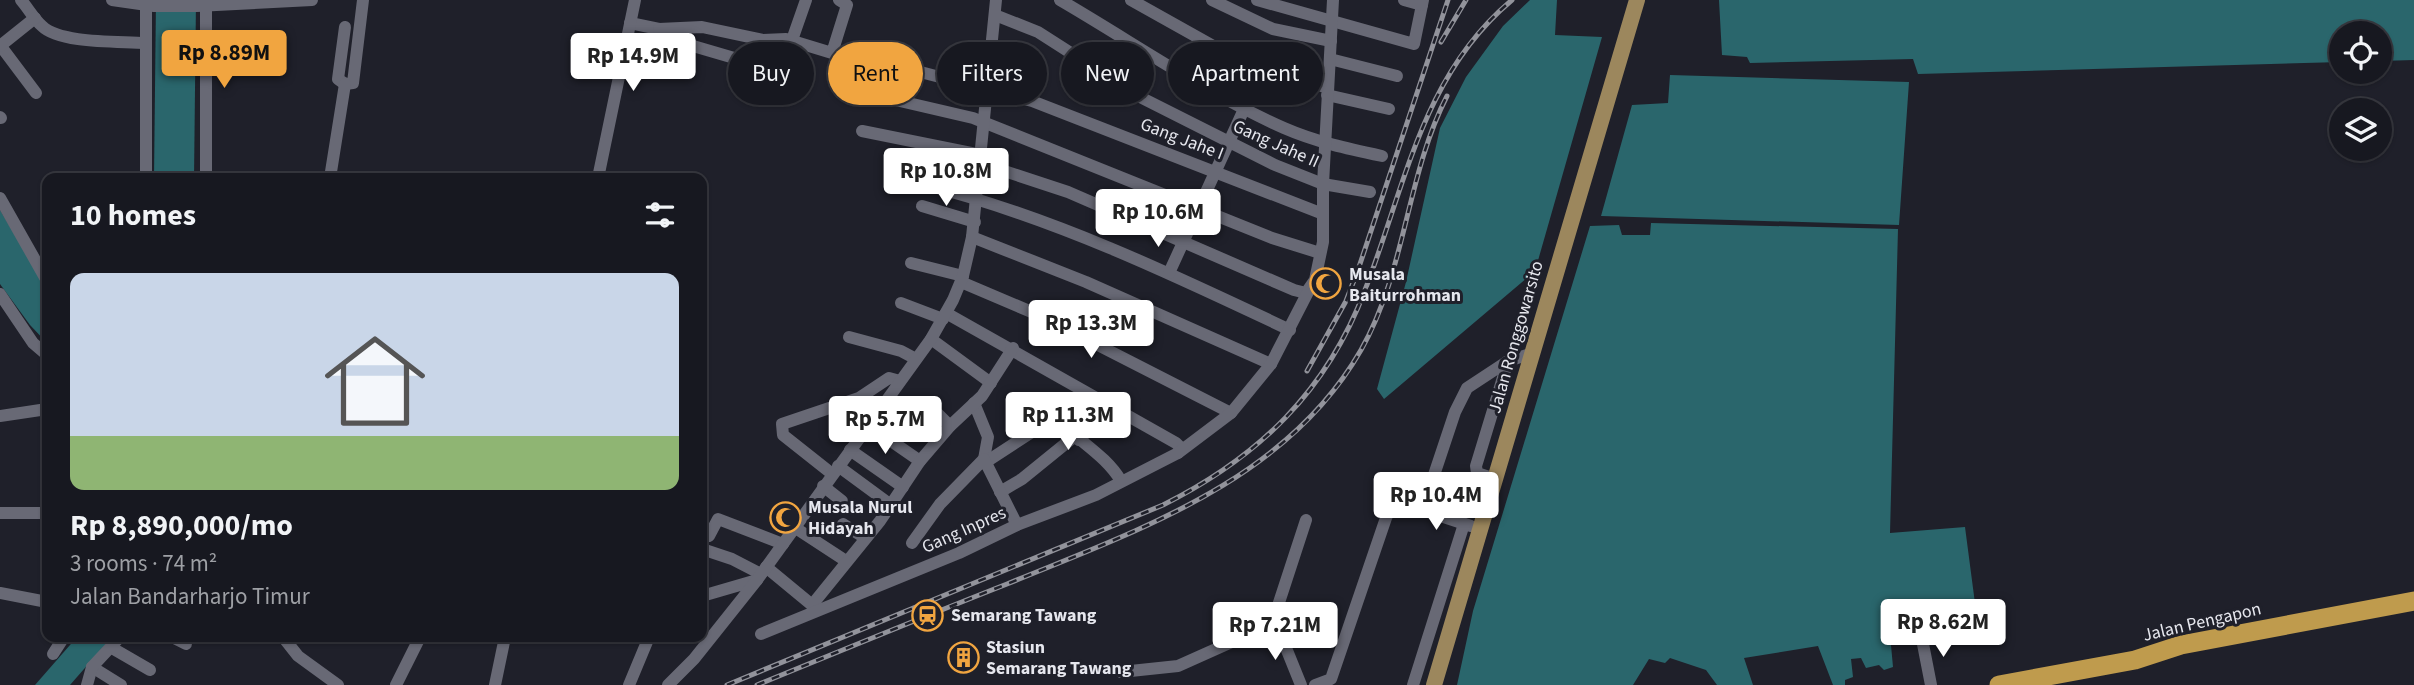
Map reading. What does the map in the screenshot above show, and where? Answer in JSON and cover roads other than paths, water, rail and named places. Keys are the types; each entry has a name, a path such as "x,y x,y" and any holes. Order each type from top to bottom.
{"highway":[{"name":"Jalan Pengapon","path":"1999,685 2135,660 2180,645 2414,601"}],"main road":[{"name":"Jalan Ronggowarsito","path":"1434,685 1637,0"}],"street":[{"path":"21,0 47,30 75,39 145,43"},
{"path":"113,0 203,4 312,0"},
{"path":"345,27 338,80 345,84 353,83 363,0"},
{"path":"599,173 635,0"},
{"path":"792,40 806,0"},
{"path":"630,23 659,29 702,27 763,40 792,40 832,52 847,5 839,0"},
{"path":"992,42 996,0"},
{"path":"1060,0 1123,40 1284,128 1325,143 1382,156"},
{"path":"1131,0 1240,61 1389,109"},
{"path":"1212,0 1273,29 1331,41"},
{"path":"1257,0 1414,44 1422,2 1404,0"},
{"name":"Gang Inpres","path":"761,634 814,608 959,553 1017,525 1096,495 1178,453 1231,413 1270,364 1290,330 1312,285 1320,253 1333,0"},
{"path":"146,173 145,43 148,3"},
{"path":"203,4 206,173"},
{"name":"Gang Jahe II","path":"995,15 1038,32 1138,96 1275,165 1323,184 1370,192"},
{"path":"36,18 0,46 36,93"},
{"path":"659,29 676,41 728,57"},
{"path":"1330,59 1397,76"},
{"path":"331,173 345,84"},
{"path":"915,105 985,122 1272,238 1320,253"},
{"path":"668,685 694,659 762,574 945,316 962,279 975,222 986,105"},
{"name":"Gang Jahe I","path":"1039,105 1216,170 1323,214"},
{"path":"1169,273 1245,107"},
{"path":"862,131 981,159 1068,192 1294,290 1304,293 1312,285"},
{"path":"922,184 977,198 1169,273 1290,330"},
{"path":"0,198 42,272"},
{"path":"922,206 975,222"},
{"path":"972,237 1086,282 1270,364"},
{"path":"911,262 962,279 1041,316 1231,413"},
{"path":"0,294 33,343 42,351"},
{"path":"901,303 945,316 1013,348 1180,445 1178,453"},
{"path":"849,337 901,351 916,359"},
{"path":"930,339 991,383"},
{"path":"707,551 762,574 814,608 846,561 891,506 920,461 991,383 1013,348"},
{"path":"1315,685 1333,682 1381,527 1387,515 1433,478 1462,395 1474,382 1508,361 1530,354"},
{"path":"1495,479 1477,473 1476,466 1508,361"},
{"path":"891,506 783,435 782,424 859,398 888,378 900,381"},
{"path":"974,403 988,437 985,460 1017,525"},
{"path":"1048,405 1055,417 1111,467 1121,481"},
{"path":"1000,492 1022,479 1090,428 1102,424 1115,407"},
{"path":"0,416 42,410"},
{"path":"938,414 950,426"},
{"path":"912,542 940,504 985,460 1055,417"},
{"path":"868,425 920,461"},
{"path":"850,450 903,487"},
{"path":"823,486 842,500"},
{"path":"1401,503 1481,530"},
{"path":"0,513 42,513"},
{"path":"709,536 716,519 783,544"},
{"path":"1121,672 1178,666 1272,624 1306,520"},
{"path":"844,524 865,538"},
{"path":"1413,685 1464,524"},
{"path":"794,527 846,561"},
{"path":"707,594 762,574"},
{"path":"0,593 42,601"},
{"path":"1272,624 1282,638 1301,685"},
{"path":"1922,639 1931,685"},
{"path":"52,654 60,642"},
{"path":"87,685 92,667 116,642 150,670"},
{"path":"181,642 186,645"},
{"path":"287,642 298,656 338,685"},
{"path":"396,685 418,642"},
{"path":"495,685 504,642"},
{"path":"629,685 647,642"},
{"path":"92,667 121,685"}],"water":[{"path":"156,0 196,0 194,173 154,173"},
{"path":"1530,0 1557,0 1555,35 1602,37 1535,271 1384,399 1377,389 1406,282 1440,128 1466,77 1503,26"},
{"path":"1719,0 2414,0 2414,60 2392,61 2392,21 2329,21 2329,62 1918,74 1913,59 1750,63 1747,57 1722,55"},
{"path":"1670,75 1909,82 1899,225 1601,216 1632,105 1668,103"},
{"path":"0,210 42,281 42,338 0,284"},
{"path":"1651,223 1898,229 1890,533 1965,527 1976,611 1889,623 1893,667 1884,670 1879,665 1866,668 1861,658 1851,659 1853,677 1845,680 1845,685 1833,685 1818,646 1744,658 1753,685 1717,685 1706,670 1670,658 1665,663 1649,659 1633,685 1457,685 1473,611 1590,226 1619,225 1622,235 1650,235"},
{"path":"73,642 108,642 70,685 35,685"}],"railway":[{"path":"1307,371 1346,301 1358,270 1448,0"},
{"path":"1441,42 1466,0"},
{"path":"727,685 1163,505 1198,486 1259,443 1310,390 1331,359 1365,290 1405,173 1436,98 1457,62 1481,30 1512,0"},
{"path":"757,685 1157,521 1205,496 1251,467 1292,434 1330,395 1361,350 1376,320 1388,288 1423,158 1447,96"}],"place":[{"name":"Musala Baiturrohman","path":"1326,284"},
{"name":"Musala Nurul Hidayah","path":"785,517"},
{"name":"Semarang Tawang","path":"928,615"},
{"name":"Stasiun Semarang Tawang","path":"963,657"}]}
